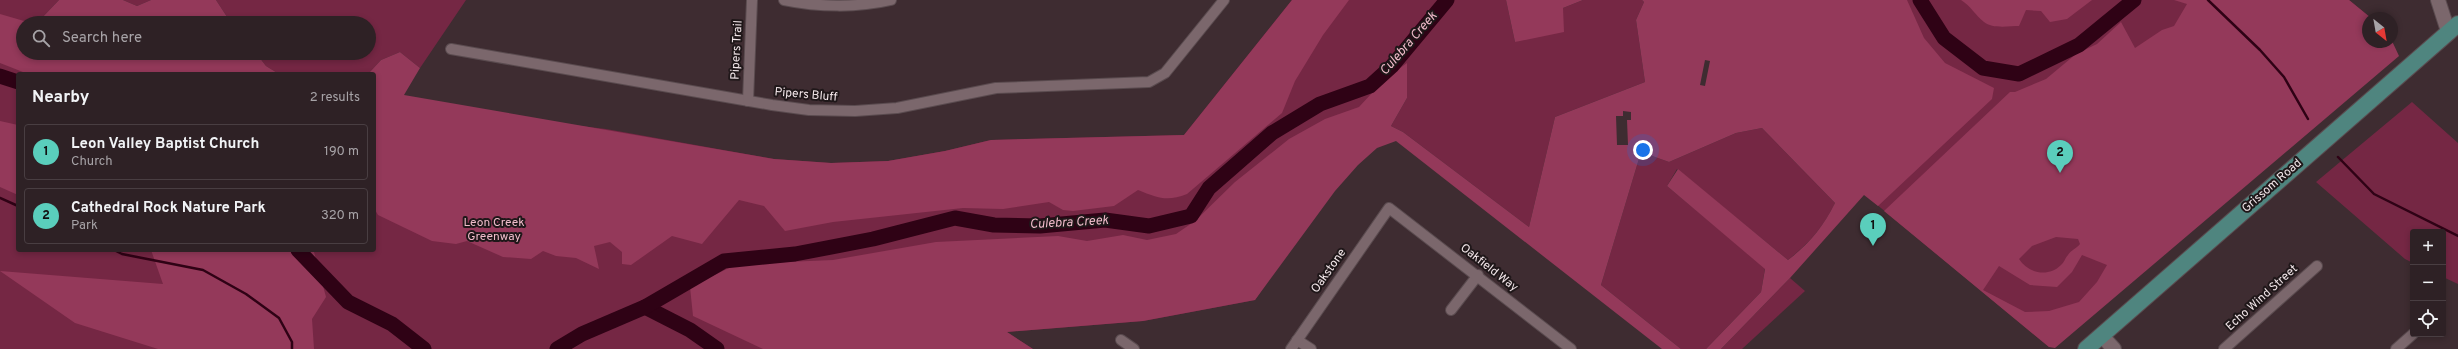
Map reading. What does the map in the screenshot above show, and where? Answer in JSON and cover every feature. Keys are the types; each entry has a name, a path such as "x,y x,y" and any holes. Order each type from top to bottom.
{"main road":[{"name":"Grissom Road","path":"2094,345 2453,28"}],"street":[{"name":"Pipers Trail","path":"748,101 752,0"},
{"path":"784,0 824,5 858,5 891,0"},
{"name":"Pipers Bluff","path":"451,49 748,101 809,110 855,111 904,106 996,88 1142,83 1160,77 1165,73 1224,0"},
{"path":"2438,0 2453,28"},
{"name":"Oakfield Way","path":"1389,208 1478,275 1572,349"},
{"name":"Oakstone","path":"1291,349 1389,208"},
{"name":"Echo Wind Street","path":"2224,349 2317,266"},
{"path":"1451,310 1478,275"},
{"path":"2396,349 2410,337"},
{"path":"1121,340 1134,349"},
{"path":"1297,340 1311,349"},
{"path":"2094,345 2114,349"}],"green space":[{"name":"Leon Creek Greenway","path":"0,0 59,0 44,16 16,16 16,60 86,60 195,72 16,72 16,252 376,252 376,101 606,129 774,159 831,163 888,161 945,151 991,140 1184,135 1292,0 1506,0 1515,42 1563,8 1583,0 1642,0 1644,2 1636,20 1645,82 1555,117 1529,227 1403,132 1391,126 1407,98 1406,77 1255,300 1143,321 1007,332 1033,349 0,349"},
{"path":"59,0 123,0 137,6 151,0 216,0 226,16 44,16"},
{"path":"123,0 151,0 137,6"},
{"path":"216,0 466,0 420,68 400,52 381,60 370,72 276,72 266,66 261,60 376,60 376,16 226,16"},
{"path":"1292,0 1349,0 1323,35 1295,81 1282,113 1187,194 1174,198 1162,198 1138,190 1114,206 1073,211 1063,210 1049,202 1003,209 963,208 833,222 785,231 764,206 739,200 702,244 672,236 631,265 622,264 622,252 610,242 594,246 599,269 576,258 556,256 543,251 531,259 503,257 467,241 456,244 432,241 378,215 376,212 376,72 370,72 381,60 400,52 420,68 404,95 774,159 831,163 888,161 945,151 991,140 1184,135"},
{"path":"1506,0 1583,0 1563,8 1564,32 1515,42"},
{"path":"1642,0 1907,0 1924,38 1945,63 1994,88 1992,99 1878,206 1864,195 1790,278 1721,349 1706,349 1761,292 1765,269 1667,186 1678,169 1788,260 1803,248 1815,234 1826,220 1835,203 1762,128 1736,133 1669,162 1641,152 1601,285 1681,349 1662,349 1396,141 1377,148 1358,165 1335,191 1255,300 1143,321 1007,332 1033,349 763,349 693,316 690,287 737,264 833,260 936,242 1058,236 1087,241 1123,235 1147,240 1176,234 1195,221 1235,182 1289,139 1325,119 1359,107 1385,79 1407,63 1407,98 1391,126 1403,132 1529,227 1555,117 1645,82 1636,20 1644,2","holes":["1705,60 1710,61 1705,86 1700,85","1623,111 1631,112 1631,120 1627,120 1628,145 1617,145 1616,116 1623,116"]},
{"path":"1721,0 2349,0 2364,12 2362,12 2362,48 2049,347 1864,194"},
{"path":"1961,0 2092,0 2067,19 2050,22 2041,11 2026,10 2019,26 2001,27 1991,26 1984,22 1968,5"},
{"path":"2174,0 2349,0 2364,12 2362,12 2362,48 2395,48 2399,56 2055,348 2049,347 1884,211 2010,92 2015,92 2046,79 2076,54 2097,44 2121,22 2135,48 2162,30 2174,26 2187,4","holes":["2056,237 2078,239 2080,244 2067,256 2062,264 2050,272 2038,272 2028,268 2019,259 2032,246","2082,255 2107,265 2097,282 2079,302 2049,311 2025,312 1983,290 1999,266 2030,285 2057,287 2072,272"]},
{"path":"0,14 16,19 16,60 261,60 266,66 276,72 23,72 0,63"},
{"path":"2412,102 2458,143 2458,284 2446,278 2446,229 2410,229 2410,262 2405,259 2316,182"},
{"path":"0,121 16,125 16,194 0,187"},
{"path":"1762,128 1835,203 1815,234 1788,260 1677,169 1667,186 1765,268 1761,292 1706,349 1681,349 1601,285 1641,152 1669,162 1736,133"},
{"path":"152,252 314,252 326,297 312,319 314,349 158,349 75,323 0,271 163,284"},
{"path":"1790,278 1805,291 1742,349 1721,349"}],"waterway":[{"name":"Culebra Creek","path":"557,349 582,334 645,307 724,261 795,254 873,239 955,218 994,225 1040,226 1105,220 1149,226 1191,216 1209,188 1272,133 1320,104 1370,86 1392,66 1447,0"},
{"name":"Culebra Creek","path":"1920,0 1944,38 1983,68 2019,74 2079,45 2134,0"},
{"path":"2208,0 2260,50 2284,77 2308,119"},
{"path":"0,76 16,81"},
{"path":"2338,157 2374,194 2458,236"},
{"path":"0,198 16,205"},
{"path":"118,252 203,270 246,294 279,318 292,342 292,349"},
{"path":"300,252 348,302 392,324 424,349"},
{"path":"645,307 690,330 717,349"}],"place":[{"name":"Cathedral Rock Nature Park","path":"2060,173"},
{"name":"Leon Valley Baptist Church","path":"1873,246"}]}
